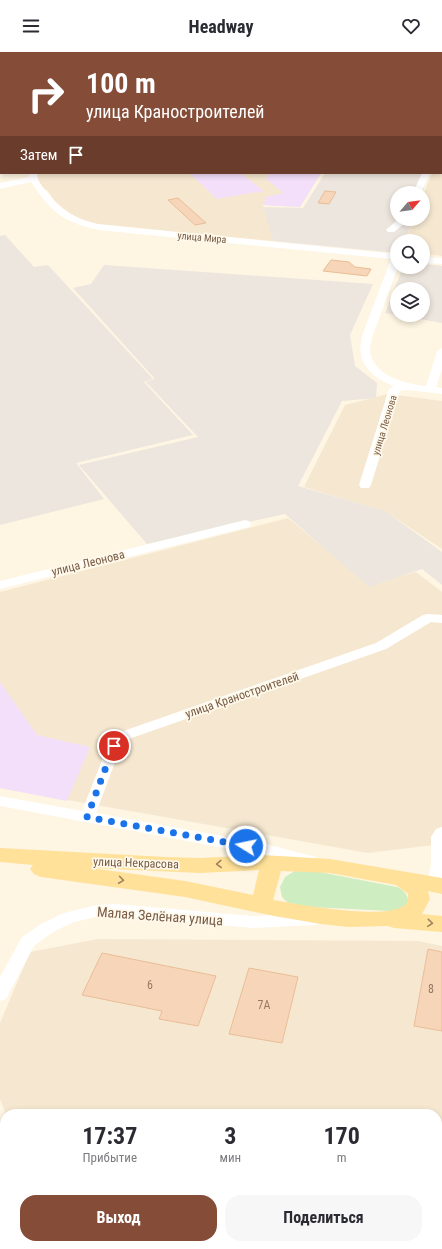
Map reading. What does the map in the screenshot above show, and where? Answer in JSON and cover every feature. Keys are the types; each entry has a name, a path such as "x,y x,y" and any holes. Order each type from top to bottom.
{"main road":[{"name":"улица Некрасова","path":"0,855 153,864 267,856 439,886"},
{"path":"257,914 267,856"},
{"name":"улица Некрасова","path":"0,865 83,874 185,889 257,914 306,914 335,918 390,919 442,924"},
{"name":"улица Некрасова","path":"390,919 411,912 416,908 420,901 416,889 400,878"}],"street":[{"path":"420,186 426,174"},
{"path":"0,186 33,176"},
{"name":"улица Мира","path":"33,176 57,210 65,217 80,223 98,227 390,256"},
{"path":"391,230 396,226"},
{"path":"430,260 442,261"},
{"name":"улица Леонова","path":"391,274 368,335 365,350 372,368 380,375 406,387"},
{"path":"430,390 442,351"},
{"path":"406,387 442,391"},
{"name":"улица Леонова","path":"365,485 394,389 406,387"},
{"name":"улица Леонова","path":"0,585 245,524"},
{"name":"улица Краностроителей","path":"87,817 117,738 381,646 428,618 442,619"},
{"name":"улица Некрасова","path":"0,801 87,817 267,856"},
{"path":"439,886 439,837 442,833"},
{"name":"Малая Зелёная улица","path":"0,994 28,942 47,928 70,917 96,910 257,914"}],"shaded area":[{"path":"35,174 320,174 300,207 263,205 273,241 95,225 76,220 56,203 47,190 42,189"},
{"path":"190,174 241,174 264,191 217,199"},
{"path":"268,174 320,174 300,207 263,205 266,197 284,193 266,179"},
{"path":"324,174 429,174 424,186 390,186 390,226 410,226 408,234 390,234 390,252 273,241 263,207 303,208"},
{"path":"432,174 442,174 442,256 430,254 430,234 408,234 411,226 430,226 430,186 427,186"},
{"path":"5,235 34,267 48,265 153,379 144,382 193,435 76,463 104,499 0,525 0,236"},
{"path":"104,265 373,284 350,335 355,366 377,383 376,398 342,401 298,486 385,511 442,552 442,585 422,569 369,587 285,514 147,544 79,465 198,437 146,382 155,379 73,288 91,284"},
{"path":"430,265 442,266 442,323 430,321 430,282 397,282 400,274 430,274"},
{"path":"390,300 390,314 385,313"},
{"path":"388,394 442,401 442,549 386,512 304,487 345,405"},
{"path":"288,518 369,585 416,572 442,592 442,844 368,853 0,788 0,592"},
{"path":"0,682 37,735 90,747 67,801 0,788"},
{"path":"98,939 418,941 442,946 442,1109 4,1109 0,1099 0,1023 30,952"}],"green space":[{"path":"295,871 314,871 397,887 404,891 408,901 405,907 391,911 310,907 288,903 282,897 280,887 285,877"}],"building":[{"path":"325,191 336,192 329,204 318,203"},
{"path":"178,198 206,223 195,225 168,200"},
{"path":"331,260 349,262 355,267 371,269 367,276 323,271"},
{"path":"428,949 442,952 442,1031 414,1026"},
{"path":"102,953 216,976 198,1026 159,1019 162,1011 82,995"},
{"path":"249,968 298,977 282,1043 229,1034"}],"route":[{"path":"114,746 87,817 246,846"}]}
